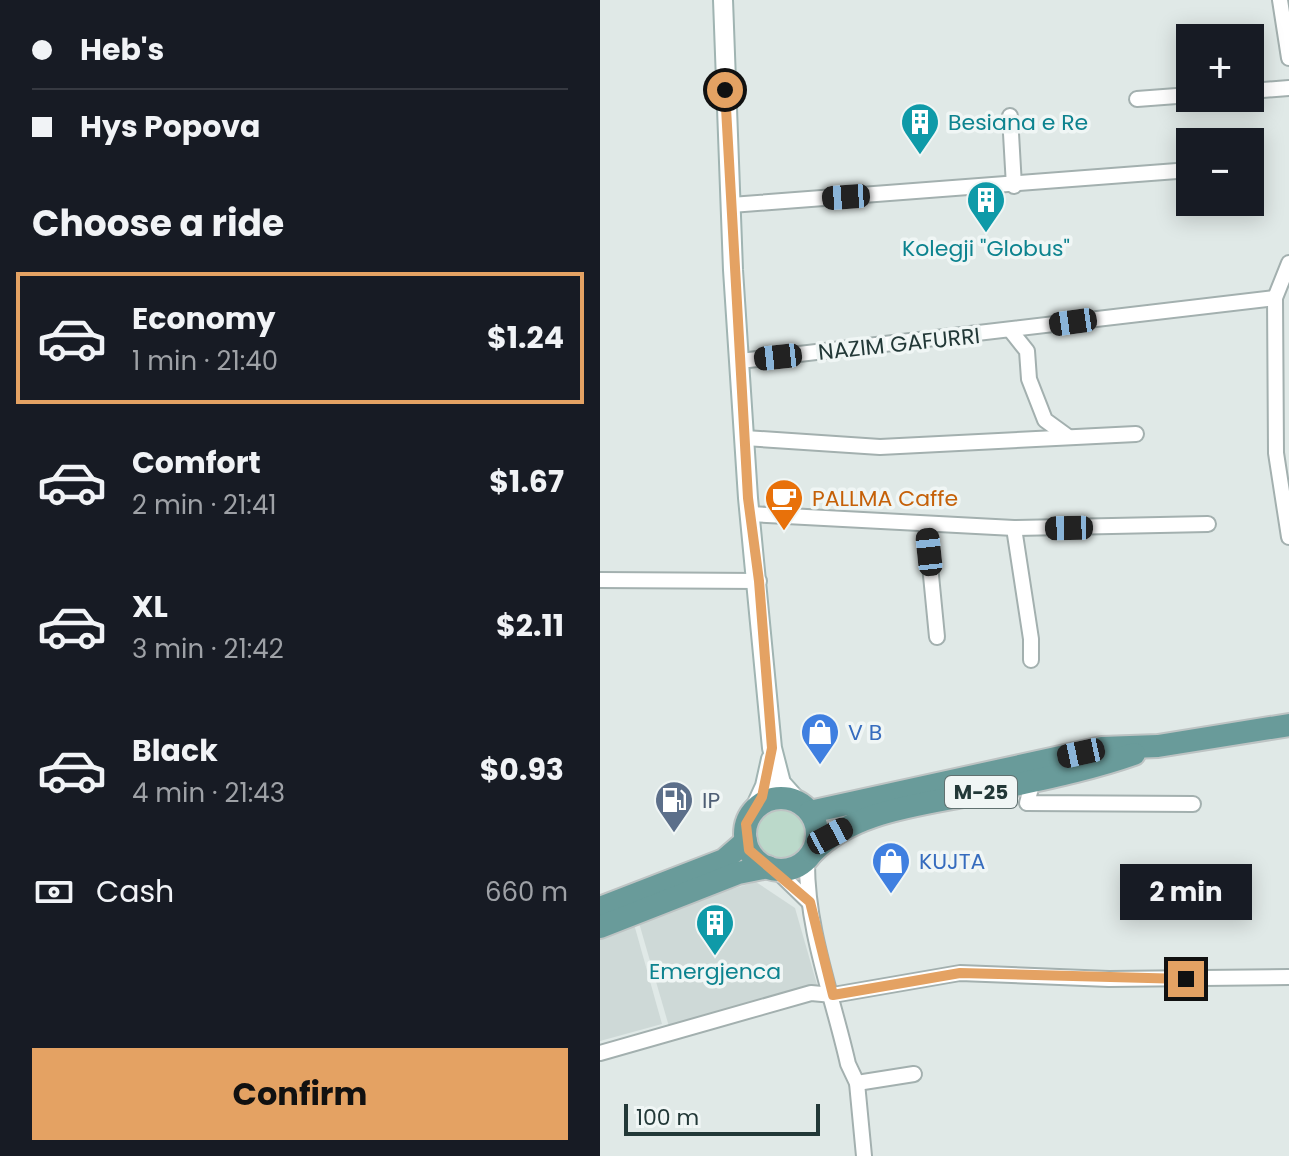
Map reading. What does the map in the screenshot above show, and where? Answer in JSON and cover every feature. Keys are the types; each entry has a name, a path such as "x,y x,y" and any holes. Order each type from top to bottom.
{"main road":[{"path":"723,0 745,438 772,748 781,783 804,807 818,837 810,856"},
{"name":"M-25","path":"755,808 778,797 804,807 1102,748 1158,746 1289,725"},
{"name":"M-25","path":"600,927 738,873 792,868 810,856 830,836 874,816 1089,770 1158,746"},
{"path":"772,748 769,773 746,824 746,841 754,857 772,868"},
{"path":"600,908 724,860 746,841"}],"street":[{"path":"1280,0 1289,58"},
{"path":"1264,90 1289,88"},
{"path":"1137,99 1176,96"},
{"path":"1010,116 1014,186"},
{"path":"731,205 1014,186 1176,171"},
{"path":"1289,263 1275,298 1283,364 1276,453 1289,537"},
{"name":"NAZIM GAFURRI","path":"740,361 1275,298"},
{"name":"NAZIM GAFURRI","path":"1011,331 1027,351 1029,379 1045,420 1067,436"},
{"path":"745,438 880,447 1136,434"},
{"path":"750,514 1014,528 1205,524"},
{"path":"926,524 937,637"},
{"path":"1014,528 1031,639 1031,660"},
{"path":"600,580 759,581"},
{"path":"1033,781 1027,803 1193,804"},
{"path":"810,856 810,902 848,1064 857,1083 864,1156"},
{"path":"772,868 810,902"},
{"path":"600,1053 811,993 833,995 960,973 1135,979 1289,977"},
{"path":"857,1083 914,1074"}],"shaded area":[{"path":"756,882 795,908 818,988 670,1030 637,916"},
{"path":"634,924 662,1024 600,1041 600,935"}],"green space":[{"path":"780,807 798,815 806,833 798,851 780,859 762,851 754,833 762,815"}],"place":[{"name":"Besiana e Re","path":"920,156"},
{"name":"Kolegji \"Globus\"","path":"986,234"},
{"name":"PALLMA Caffe","path":"784,532"},
{"name":"V B","path":"820,766"},
{"name":"IP","path":"674,834"},
{"name":"KUJTA","path":"891,895"},
{"name":"Emergjenca","path":"715,957"}],"route":[{"path":"725,90 748,498 759,581 772,748 762,797 746,824 749,850 760,863 776,870 810,902 816,937 833,995 960,973 1186,979"}]}
